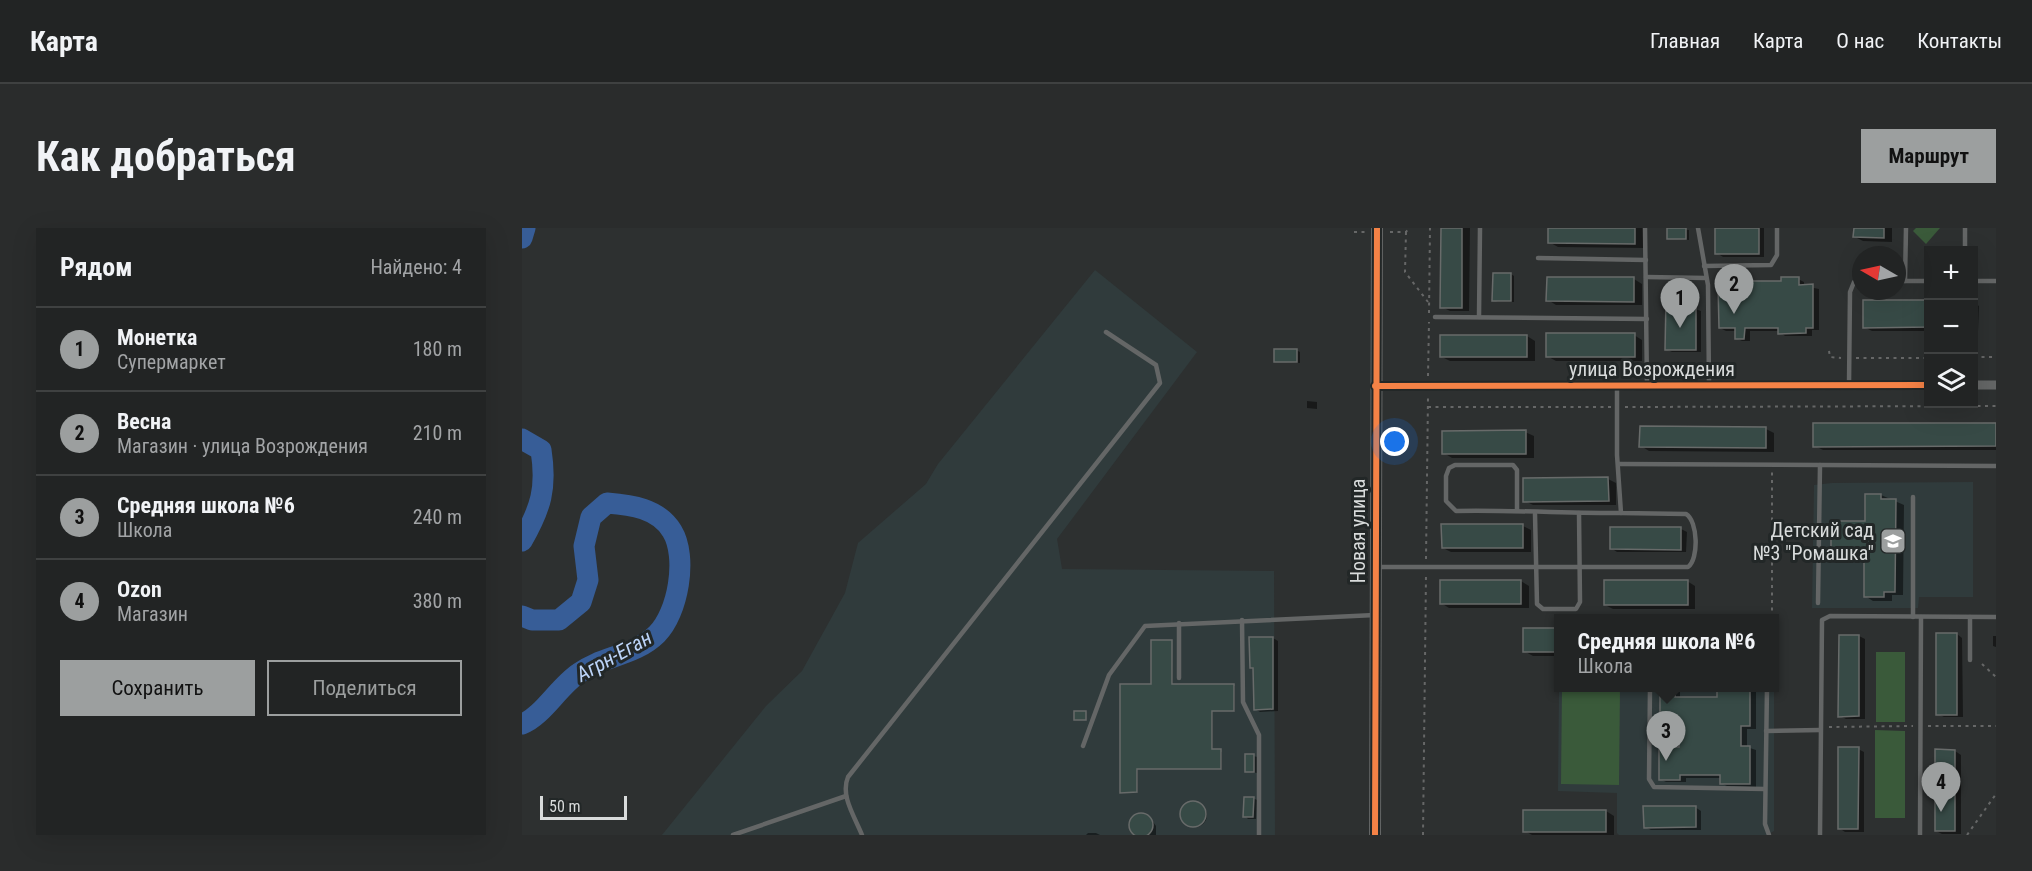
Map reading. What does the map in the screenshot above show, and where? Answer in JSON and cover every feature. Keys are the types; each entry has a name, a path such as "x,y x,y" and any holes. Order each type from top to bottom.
{"street":[{"name":"Новая улица","path":"1375,835 1374,567 1377,228"},
{"name":"улица Возрождения","path":"1375,386 1924,385"},
{"path":"1978,385 1996,385"}],"lane":[{"path":"1479,317 1480,228"},
{"path":"1646,228 1647,386"},
{"path":"1698,228 1706,278 1709,386"},
{"path":"1704,266 1771,265 1777,255 1777,228"},
{"path":"1906,228 1906,246"},
{"path":"1965,228 1965,246"},
{"path":"1538,258 1646,260"},
{"path":"1646,277 1706,278"},
{"path":"1906,281 1924,281"},
{"path":"1978,281 1996,281"},
{"path":"1849,385 1850,287 1852,284"},
{"path":"1435,317 1647,319"},
{"path":"862,835 844,789 848,777 1160,382 1156,365 1106,332"},
{"path":"1617,386 1621,513"},
{"path":"1619,464 1996,466"},
{"path":"1374,567 1688,567 1693,564 1695,522 1686,514 1535,514 1517,510 1456,511 1450,508 1446,501 1446,476 1449,468 1455,465 1514,465 1517,470 1517,510"},
{"path":"1818,603 1820,465"},
{"path":"1913,496 1913,617"},
{"path":"1535,514 1537,604 1543,609 1576,609 1580,602 1579,513"},
{"path":"1083,746 1109,675 1140,629 1150,625 1179,623 1374,615"},
{"path":"1820,835 1822,620 1830,616 1996,617"},
{"path":"1920,835 1921,617"},
{"path":"1970,617 1970,660"},
{"path":"1242,620 1243,702 1259,735 1259,835"},
{"path":"1179,623 1179,678"},
{"path":"1650,692 1649,778 1654,787 1765,789"},
{"path":"1767,692 1765,824 1769,835"},
{"path":"1766,731 1820,728"},
{"path":"733,835 846,796"}],"path":[{"path":"1423,835 1430,228"},
{"path":"1406,232 1405,272 1429,303"},
{"path":"1829,351 1830,357 1924,358"},
{"path":"1978,357 1996,357"},
{"path":"1428,407 1996,406"},
{"path":"1772,465 1772,614"},
{"path":"1982,664 1996,677"},
{"path":"1820,728 1996,726"},
{"path":"1967,835 1996,794"}],"shaded area":[{"path":"1095,270 1197,352 1057,539 1062,569 1274,571 1275,835 662,835 766,706 802,671 845,593 858,543 926,484 938,464"},
{"name":"Детский сад №3 \"Ромашка\"","path":"1973,482 1973,597 1919,597 1918,608 1812,608 1814,485"},
{"path":"1559,692 1774,692 1774,831 1766,835 1619,835 1617,833 1617,793 1558,791"}],"green space":[{"path":"1916,228 1940,228 1926,244 1913,231"},
{"path":"1876,652 1905,652 1905,722 1876,722"},
{"path":"1562,692 1620,692 1619,785 1561,784"},
{"path":"1875,730 1905,731 1905,818 1875,818"}],"building":[{"path":"1441,228 1462,228 1462,308 1440,308"},
{"path":"1548,228 1635,228 1635,244 1548,243"},
{"path":"1667,228 1686,228 1686,239 1667,239"},
{"path":"1715,228 1759,228 1759,254 1715,254"},
{"path":"1854,228 1884,228 1884,238 1853,237"},
{"path":"1493,273 1511,273 1511,301 1492,301"},
{"path":"1730,276 1747,276 1747,281 1781,281 1781,277 1799,277 1799,285 1813,284 1813,328 1806,328 1806,333 1778,334 1778,328 1745,328 1744,339 1735,339 1735,328 1719,328 1718,285 1730,283"},
{"path":"1547,277 1634,277 1634,302 1546,301"},
{"path":"1666,299 1686,299 1686,306 1696,306 1696,350 1665,350"},
{"path":"1863,300 1924,300 1924,327 1863,328"},
{"path":"1546,333 1635,333 1635,357 1546,357"},
{"path":"1440,335 1527,335 1527,357 1440,357"},
{"path":"1274,349 1297,349 1297,362 1274,362"},
{"path":"1813,423 1996,423 1996,446 1813,447"},
{"path":"1640,426 1766,427 1766,448 1639,447"},
{"path":"1526,430 1526,454 1442,454 1442,431"},
{"path":"1608,477 1609,501 1523,502 1523,478"},
{"path":"1865,494 1881,494 1881,499 1896,499 1895,592 1884,592 1884,597 1864,597 1864,553 1853,553 1853,549 1831,549 1831,521 1865,521"},
{"path":"1441,524 1523,524 1523,548 1442,548"},
{"path":"1610,527 1681,527 1681,550 1610,549"},
{"path":"1440,580 1521,580 1521,604 1440,604"},
{"path":"1604,580 1688,580 1688,605 1604,605"},
{"path":"1523,628 1554,628 1554,652 1523,652"},
{"path":"1936,633 1957,633 1957,715 1936,715"},
{"path":"1839,635 1859,635 1859,716 1838,717"},
{"path":"1249,637 1273,637 1273,709 1254,710 1253,668 1250,668"},
{"path":"1151,640 1172,640 1172,684 1234,684 1234,711 1212,711 1212,749 1221,749 1221,769 1137,769 1137,792 1120,793 1120,684 1151,684"},
{"path":"1660,692 1675,692 1675,697 1717,697 1717,692 1750,692 1750,726 1741,726 1741,746 1750,746 1750,784 1720,784 1720,775 1680,775 1680,780 1659,780 1659,747 1679,747 1679,721 1660,721"},
{"path":"1074,711 1086,711 1086,720 1074,720"},
{"path":"1838,747 1859,747 1858,829 1838,829"},
{"path":"1935,749 1955,750 1955,831 1935,831"},
{"path":"1245,754 1254,754 1254,772 1245,772"},
{"path":"1244,797 1254,797 1253,817 1243,817"},
{"path":"1193,801 1202,805 1206,814 1202,823 1193,827 1184,823 1180,814 1184,805"},
{"path":"1643,806 1696,806 1696,827 1644,828"},
{"path":"1523,810 1606,810 1606,832 1523,832"},
{"path":"1141,813 1146,814 1152,820 1152,830 1146,836 1141,837 1136,836 1130,830 1129,825 1130,820 1136,814"}],"waterway":[{"name":"Агрн-Еган","path":"522,238 525,228"},
{"name":"Агрн-Еган","path":"522,439 541,450 543,463 541,497 534,518 522,541"},
{"name":"Агрн-Еган","path":"522,616 532,620 559,620 581,602 588,580 584,546 591,517 607,503 643,509 659,517 672,531 677,542 680,569 675,599 664,625 657,634 639,647 588,667 579,673 564,685 537,715 522,724"}],"cycle path":[{"path":"1375,835 1377,228"},
{"path":"1375,386 1924,385"}],"place":[{"name":"Весна","path":"1734,314"},
{"name":"Монетка","path":"1680,328"},
{"name":"Детский сад №3 \"Ромашка\"","path":"1893,541"},
{"name":"Средняя школа №6","path":"1666,761"},
{"name":"Ozon","path":"1941,812"}]}
